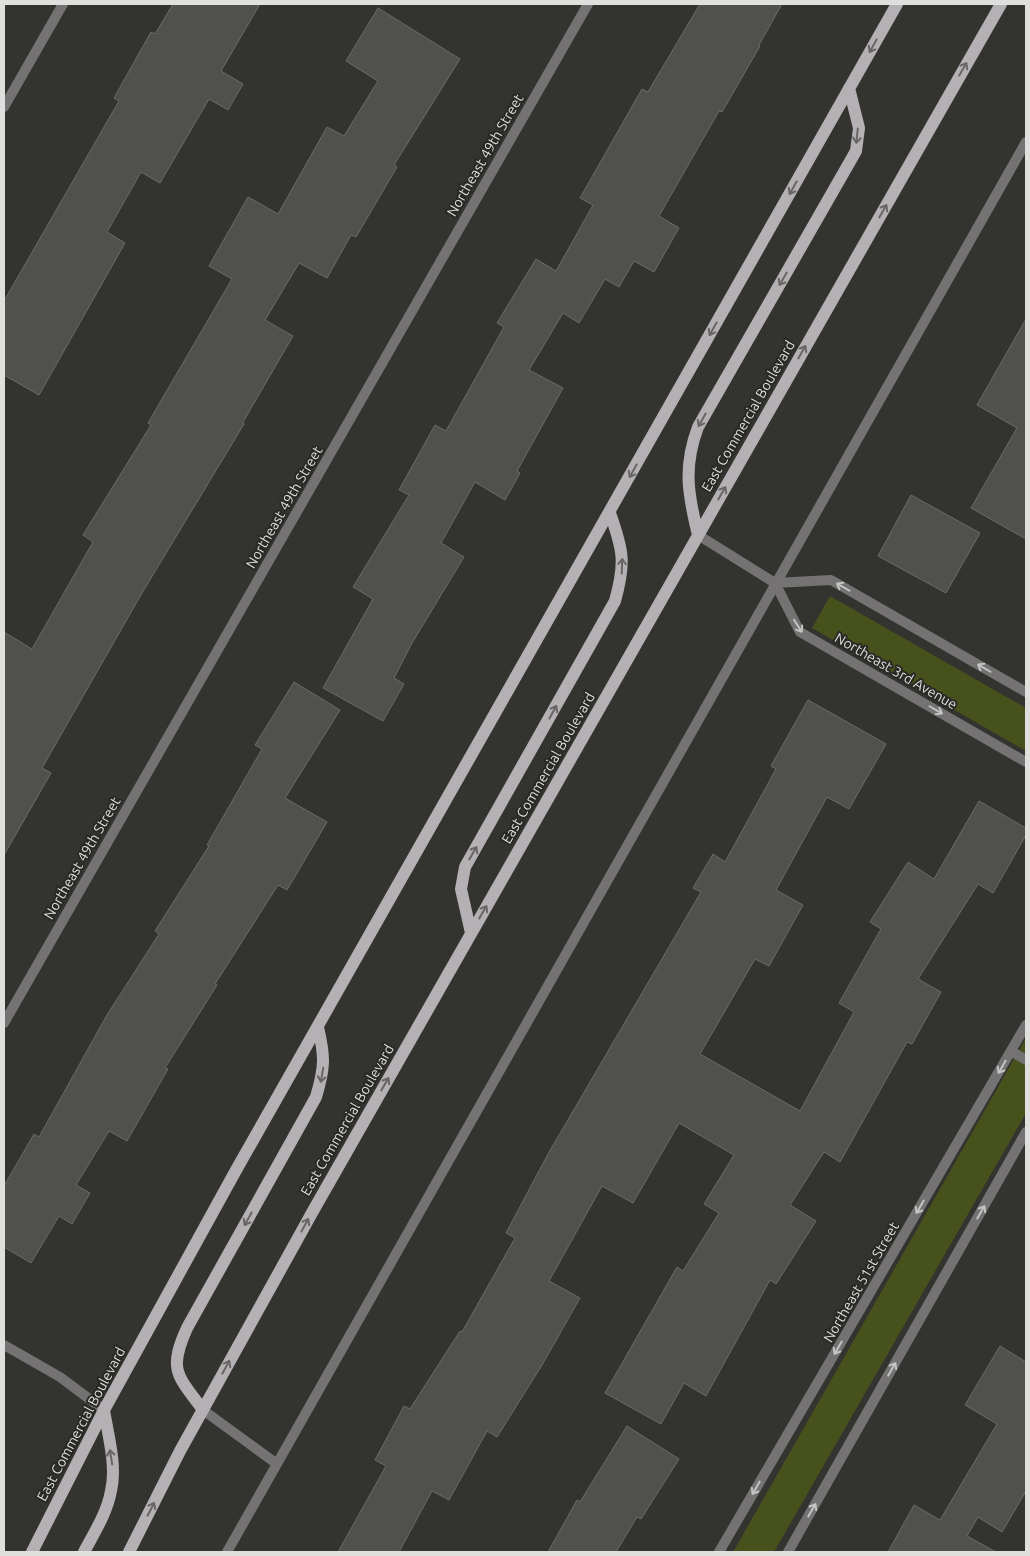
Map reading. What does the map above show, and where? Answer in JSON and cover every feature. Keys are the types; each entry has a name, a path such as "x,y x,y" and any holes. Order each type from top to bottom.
{"main road":[{"name":"East Commercial Boulevard","path":"32,1552 104,1410 318,1027 897,4"},
{"name":"East Commercial Boulevard","path":"129,1552 202,1410 471,933 1001,4"},
{"path":"698,535 688,494 689,451 698,427 856,150 858,128 849,88"},
{"path":"471,933 461,888 465,867 615,601 621,579 622,549 610,513"},
{"path":"202,1410 180,1380 175,1363 178,1346 316,1097 322,1077 324,1055 318,1027"},
{"path":"84,1552 104,1513 112,1490 112,1466 104,1410"}],"street":[{"path":"4,107 63,4"},
{"name":"Northeast 49th Street","path":"4,1023 588,4"},
{"path":"227,1552 1026,142"},
{"path":"698,535 775,583 831,580 1026,692"},
{"name":"Northeast 3rd Avenue","path":"775,583 800,632 1026,762"},
{"name":"Northeast 51st Street","path":"719,1552 1026,1025"},
{"path":"1011,1051 1026,1060"},
{"path":"788,1552 1026,1132"},
{"path":"4,1345 60,1377 104,1410"},
{"path":"202,1410 277,1464"}],"green space":[{"path":"830,596 1026,708 1026,751 812,628"},
{"path":"1026,1038 1026,1113 774,1552 733,1552"}],"building":[{"path":"173,4 260,4 221,71 243,84 228,110 209,99 160,183 141,172 107,232 125,243 39,395 4,375 4,301 119,101 114,98 151,32 155,34"},
{"path":"700,4 782,4 722,112 719,111 659,216 679,228 654,272 634,261 619,287 605,279 579,323 563,313 529,370 563,388 517,471 520,473 505,500 475,482 441,543 464,557 412,643 394,678 404,684 383,721 323,688 373,599 353,587 409,495 399,490 435,425 446,431 504,327 497,323 536,259 556,271 593,205 580,198 642,89 648,92"},
{"path":"378,8 460,59 394,165 397,167 356,237 351,235 327,278 299,263 265,320 293,336 243,422 244,424 142,593 42,768 51,773 4,855 4,632 32,649 93,542 83,535 151,425 148,423 232,279 209,266 248,197 278,214 327,127 344,136 378,81 346,61"},
{"path":"1026,319 1026,539 971,508 1017,428 977,405"},
{"path":"911,495 980,533 946,593 878,556"},
{"path":"294,682 340,710 285,798 327,822 287,890 278,885 215,984 217,985 165,1068 168,1069 127,1141 109,1131 76,1185 90,1193 72,1224 59,1216 31,1263 4,1247 4,1186 34,1134 39,1137 107,1015 159,934 155,931 209,846 207,845 262,749 255,745"},
{"path":"808,700 886,744 849,809 827,797 776,890 803,905 769,966 755,959 700,1054 800,1111 854,1012 839,1003 881,929 870,922 908,862 934,879 979,801 1026,828 1026,835 993,893 978,884 918,979 941,992 912,1044 907,1042 840,1162 824,1152 790,1205 816,1221 776,1284 770,1280 706,1396 684,1383 661,1424 605,1393 677,1267 683,1271 719,1213 704,1204 734,1155 679,1123 633,1203 602,1186 549,1281 580,1298 542,1365 497,1437 487,1431 449,1500 432,1491 399,1552 338,1552 386,1466 375,1460 404,1406 410,1409 460,1331 462,1332 515,1238 506,1233 548,1154 701,892 693,888 713,854 725,862 776,769 771,766"},
{"path":"1000,1346 1026,1362 1026,1491 1002,1532 978,1517 967,1536 996,1552 888,1552 914,1505 940,1520 997,1424 965,1405"},
{"path":"627,1426 679,1459 641,1519 637,1517 616,1552 548,1552 577,1500 580,1502"}]}
